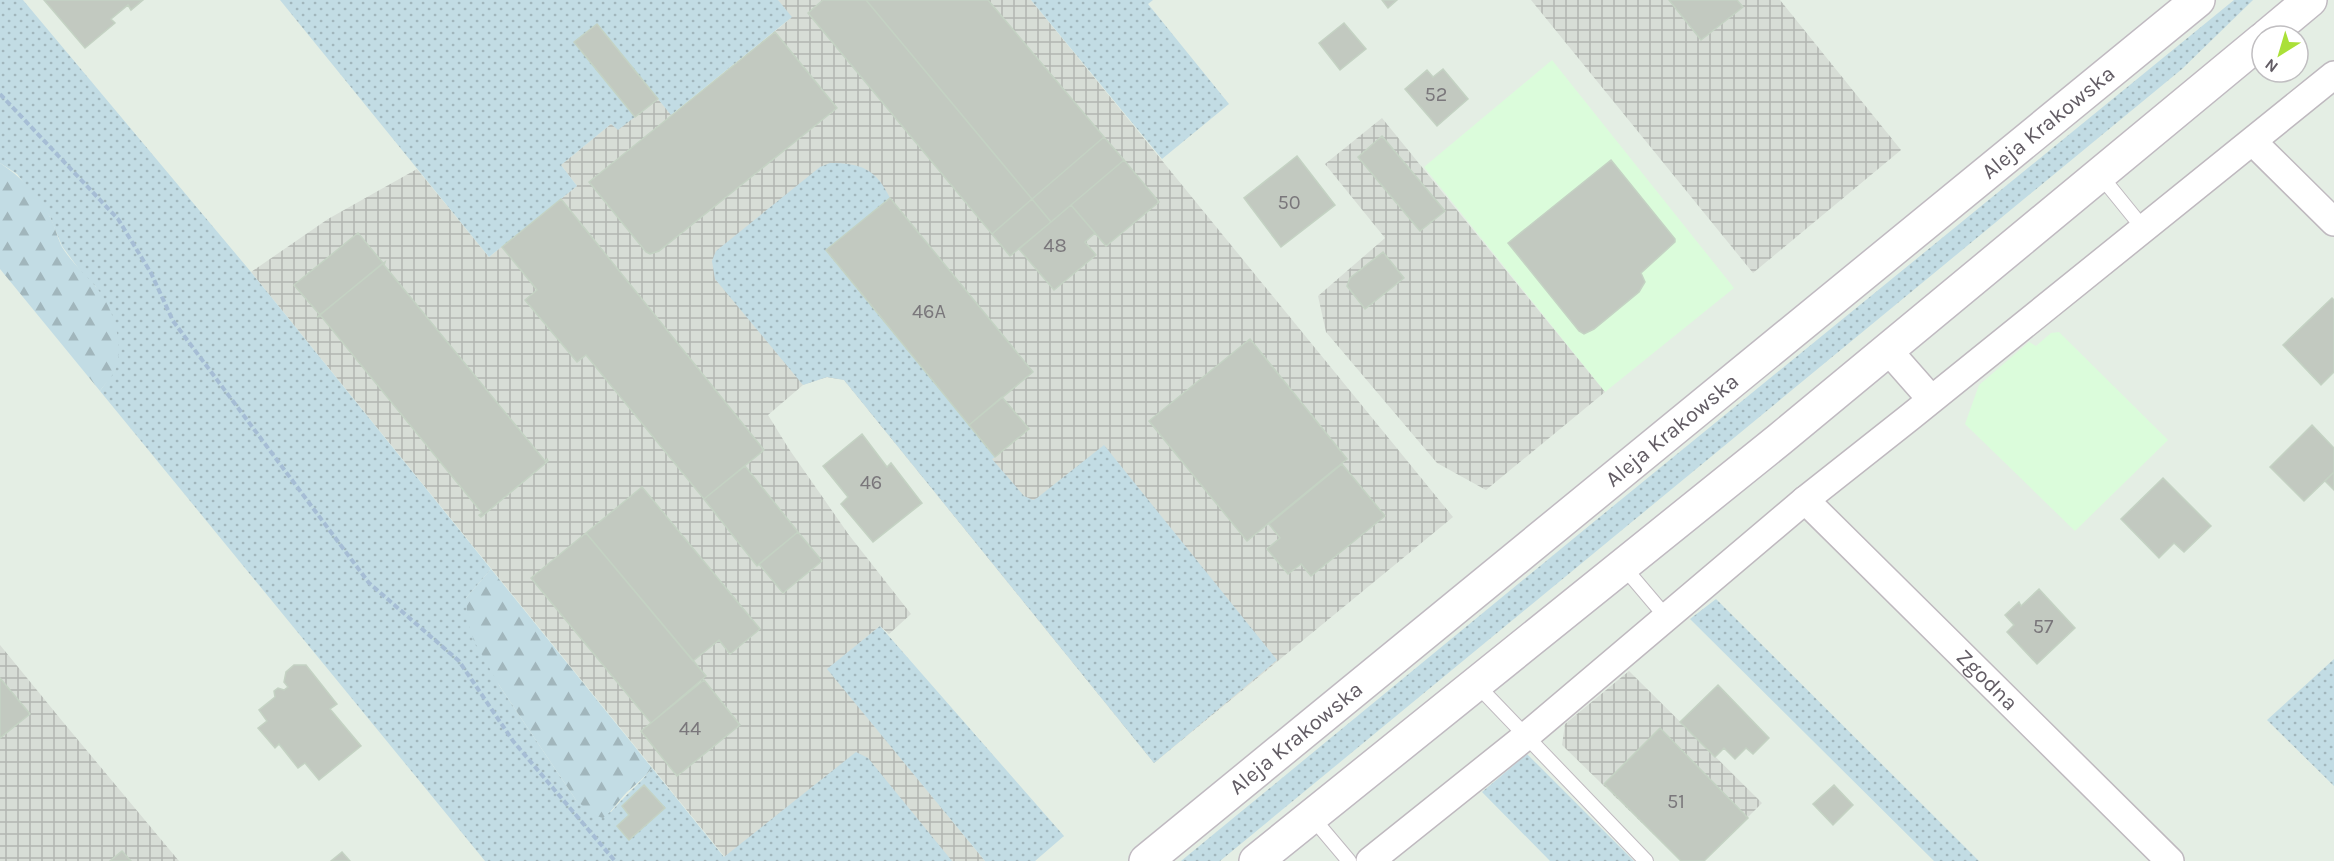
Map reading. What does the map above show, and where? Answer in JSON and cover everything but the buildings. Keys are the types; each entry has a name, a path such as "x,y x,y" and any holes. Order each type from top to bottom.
{"main road":[{"name":"Aleja Krakowska","path":"1146,861 2198,0"},
{"path":"2281,24 2310,0"},
{"path":"1256,861 1780,439 2250,50"}],"street":[{"path":"1371,861 1525,737 1805,500 2334,75"},
{"path":"2253,142 2334,222"},
{"path":"1887,349 1931,399"},
{"name":"Zgodna","path":"1805,500 2170,861"}],"lane":[{"path":"2100,175 2144,228"},
{"path":"1622,565 1668,618"},
{"path":"1476,684 1646,861"},
{"path":"1311,816 1349,861"}],"path":[{"path":"0,94 118,219 151,273 173,321 369,583 459,661 513,741 615,861"}],"shaded area":[{"path":"778,0 1031,0 1453,517 1154,763 844,380 827,377 803,385 768,415 849,535 911,614 889,634 880,626 828,669 985,861 728,861 251,272 328,219 417,169 489,257 577,186 561,165 612,123 658,99 672,115 791,18"},
{"path":"1531,0 1780,0 1901,150 1753,273"},
{"path":"1552,60 1734,288 1605,392 1424,167"},
{"path":"1382,118 1605,392 1486,490 1437,463 1326,332 1318,296 1385,238 1325,164"},
{"path":"2059,332 2168,440 2075,531 1965,424 1979,385 2029,342 2036,346 2051,333"},
{"path":"0,645 63,722 179,861 0,861"},
{"path":"1629,671 1762,803 1704,861 1681,861 1562,745 1565,724"}],"green space":[{"path":"0,0 23,0 251,272 491,569 466,598 499,685 576,800 611,812 652,768 724,857 856,752 868,758 952,861 485,861 100,391 115,370 96,287 84,276 62,246 50,217 17,174 0,163"},
{"path":"280,0 778,0 792,17 671,115 658,99 618,130 611,124 561,165 577,186 489,257"},
{"path":"1031,0 1153,0 1148,4 1229,104 1162,159"},
{"path":"2234,0 2253,0 2182,69 1220,861 1181,861 1590,525"},
{"path":"0,163 22,180 40,201 52,220 62,247 101,294 112,314 118,336 118,358 115,371 100,391 0,269"},
{"path":"830,163 859,166 873,174 890,198 826,251 995,457 992,459 1024,496 1033,500 1037,498 1104,445 1277,660 1154,763 844,380 827,377 803,385 715,279 712,261 716,251 820,167"},
{"path":"491,569 652,768 603,818 593,815 576,800 499,685 474,641 468,622 466,598"},
{"path":"1716,599 1979,861 1934,861 1690,619"},
{"path":"880,626 1064,836 1035,861 985,861 827,669"},
{"path":"2334,659 2334,786 2267,720"},
{"path":"1527,754 1634,861 1550,861 1482,792"}]}
